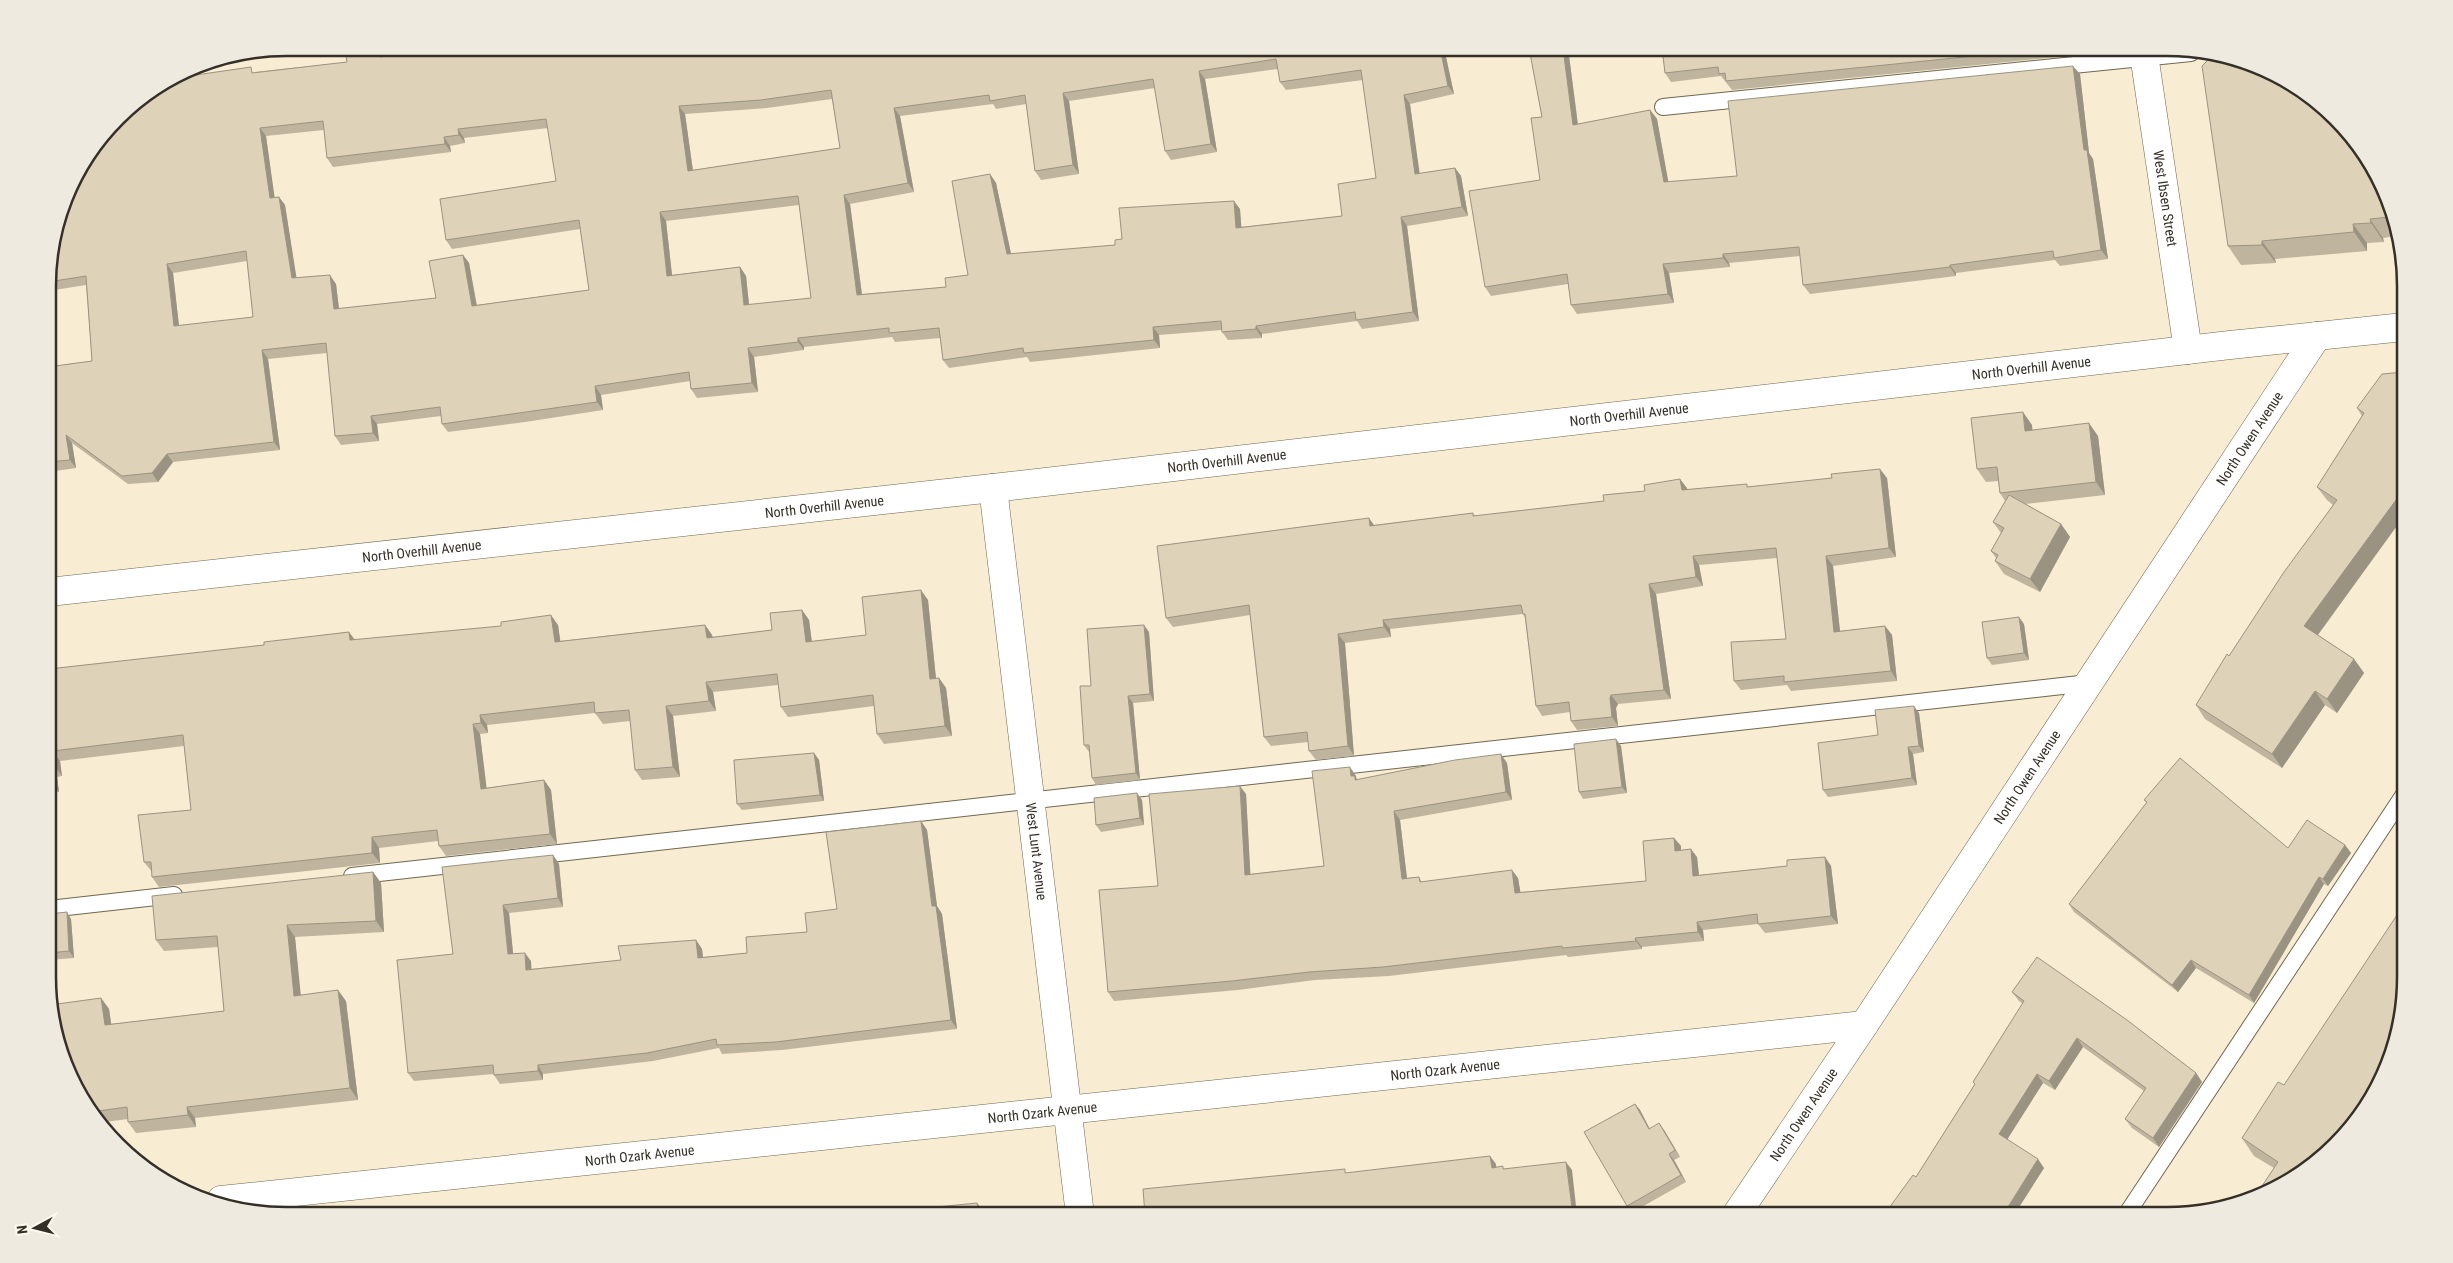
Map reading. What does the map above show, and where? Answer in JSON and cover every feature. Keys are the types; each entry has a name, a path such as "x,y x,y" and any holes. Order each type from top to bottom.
{"street":[{"name":"West Ibsen Street","path":"2144,56 2188,350"},
{"name":"North Overhill Avenue","path":"56,591 993,488 2188,350 2397,328"},
{"name":"North Owen Avenue","path":"1741,1207 2317,336"},
{"name":"West Lunt Avenue","path":"993,488 1079,1207"},
{"name":"North Ozark Avenue","path":"228,1199 1864,1024"}],"lane":[{"path":"1663,107 2117,56"},
{"path":"337,877 1030,802 2089,683"},
{"path":"2131,1207 2397,805"},
{"path":"56,908 188,894"}],"building":[{"path":"346,56 1442,56 1448,86 1404,95 1415,174 1455,168 1462,207 1401,217 1413,312 1356,320 1355,312 1256,326 1256,329 1222,332 1221,321 1153,327 1154,340 1024,353 1023,348 943,360 939,328 889,333 889,328 798,338 798,342 748,348 752,383 691,389 689,372 595,386 597,402 442,424 440,407 371,416 373,433 335,436 326,343 262,350 274,442 167,454 152,473 122,476 66,435 70,460 56,461 56,366 92,361 86,276 56,281 58,256 68,212 87,171 104,146 146,104 171,87 196,75 251,67 252,73 347,62","holes":["1276,59 1280,82 1361,70 1376,178 1338,184 1342,216 1236,228 1234,201 1119,208 1122,239 1115,240 1115,245 1007,254 990,174 952,181 968,275 945,278 946,287 857,295 844,195 908,183 894,108 989,95 990,101 1025,95 1035,171 1073,165 1063,93 1153,79 1165,151 1211,144 1199,71","831,90 840,148 688,171 679,106 761,100","546,119 556,181 440,199 446,240 579,220 589,290 472,306 463,255 429,261 436,298 334,309 330,275 292,278 279,197 270,198 260,128 323,121 327,158 445,144 444,137 459,135 458,129","798,196 811,298 744,305 740,267 667,276 660,212","246,251 253,317 174,326 167,264"]},
{"path":"1531,56 1564,56 1573,125 1650,110 1664,182 1737,176 1728,101 2073,66 2084,150 2087,150 2101,250 2054,258 2053,251 1950,265 1950,267 1803,285 1799,247 1723,254 1723,258 1663,264 1668,294 1571,305 1567,274 1485,287 1469,191 1540,180 1531,118 1542,117"},
{"path":"1663,56 1974,56 1726,81 1725,73 1719,74 1718,67 1665,73"},
{"path":"2208,60 2241,68 2282,87 2318,113 2340,135 2366,171 2386,217 2370,219 2371,223 2353,224 2354,232 2262,241 2262,245 2228,246 2202,66"},
{"path":"2397,373 2397,499 2304,626 2354,659 2327,699 2315,691 2272,754 2196,705 2227,654 2229,656 2284,572 2337,500 2317,487 2364,413 2357,408 2382,374"},
{"path":"2023,412 2025,431 2089,423 2096,482 2000,493 1997,467 1977,469 1971,418"},
{"path":"1880,469 1889,548 1826,556 1834,632 1885,626 1891,671 1784,682 1784,676 1734,681 1731,642 1786,639 1776,548 1693,556 1696,577 1649,584 1664,690 1611,695 1612,717 1571,721 1569,702 1536,706 1525,614 1523,614 1521,605 1383,620 1384,627 1338,634 1348,746 1309,751 1307,732 1264,737 1249,605 1166,618 1157,546 1369,518 1370,526 1473,513 1473,516 1604,501 1603,495 1645,491 1644,485 1680,479 1682,490 1747,484 1747,487 1832,478 1831,474"},
{"path":"2009,495 2061,524 2030,579 1995,561 1998,555 1991,551 2004,528 1993,522"},
{"path":"921,590 930,679 939,678 945,726 877,734 873,695 781,707 777,674 706,682 709,701 666,706 673,767 635,770 629,710 595,713 594,702 480,715 481,723 473,724 481,789 544,780 550,834 439,846 437,830 372,837 372,853 152,877 151,862 144,862 138,815 191,810 183,735 56,751 56,668 264,645 264,642 349,632 350,640 501,626 501,622 551,615 555,642 705,625 707,638 772,630 770,613 802,610 806,642 866,635 862,597"},
{"path":"2019,617 2024,653 1987,658 1982,622"},
{"path":"1144,625 1150,694 1128,696 1136,773 1092,778 1089,745 1084,745 1080,686 1091,686 1087,629"},
{"path":"1914,706 1919,746 1908,747 1912,778 1823,790 1818,743 1878,735 1875,710"},
{"path":"1616,739 1622,787 1579,792 1574,744"},
{"path":"814,753 820,795 737,804 734,760"},
{"path":"1501,754 1506,792 1394,811 1402,879 1419,877 1420,882 1512,870 1515,893 1646,881 1643,841 1674,838 1675,851 1691,849 1693,876 1787,866 1787,860 1825,857 1831,916 1758,924 1757,914 1697,922 1698,932 1635,938 1636,941 1562,948 1562,946 1383,967 1309,972 1108,992 1099,890 1158,886 1149,794 1240,786 1245,875 1324,866 1312,771 1350,767 1351,776 1355,776 1355,780 1455,760"},
{"path":"2180,758 2288,848 2307,820 2345,845 2323,879 2319,877 2249,995 2191,960 2172,985 2069,904 2147,802 2144,800"},
{"path":"1137,793 1140,818 1096,825 1094,798"},
{"path":"921,821 932,906 936,906 951,1020 776,1042 717,1045 716,1039 647,1053 538,1065 538,1071 494,1075 493,1065 408,1073 397,960 453,954 442,867 553,855 558,898 503,905 508,954 525,953 526,970 621,960 618,946 696,940 698,958 747,953 746,937 807,932 805,913 837,909 826,832"},
{"path":"373,872 376,921 287,925 294,996 338,990 350,1088 187,1107 188,1115 128,1122 127,1107 100,1111 87,1092 68,1051 58,1004 101,998 105,1025 224,1011 217,936 156,940 152,896"},
{"path":"67,912 69,951 56,952 56,913"},
{"path":"2397,915 2395,1007 2385,1051 2373,1078 2349,1117 2318,1150 2282,1176 2262,1186 2278,1162 2242,1138 2278,1082 2284,1085"},
{"path":"2037,957 2127,1020 2196,1073 2153,1138 2125,1119 2146,1088 2077,1038 2049,1081 2037,1074 1999,1134 2038,1159 2008,1207 1890,1207 1913,1175 1916,1177 1975,1084 1973,1082 2024,1001 2012,992"},
{"path":"1635,1104 1649,1129 1659,1123 1675,1150 1669,1154 1681,1175 1627,1206 1584,1132"},
{"path":"1490,1156 1492,1168 1503,1166 1503,1169 1566,1162 1572,1207 1144,1207 1143,1189 1345,1169 1345,1173"},
{"path":"977,1203 978,1207 937,1207"}]}
